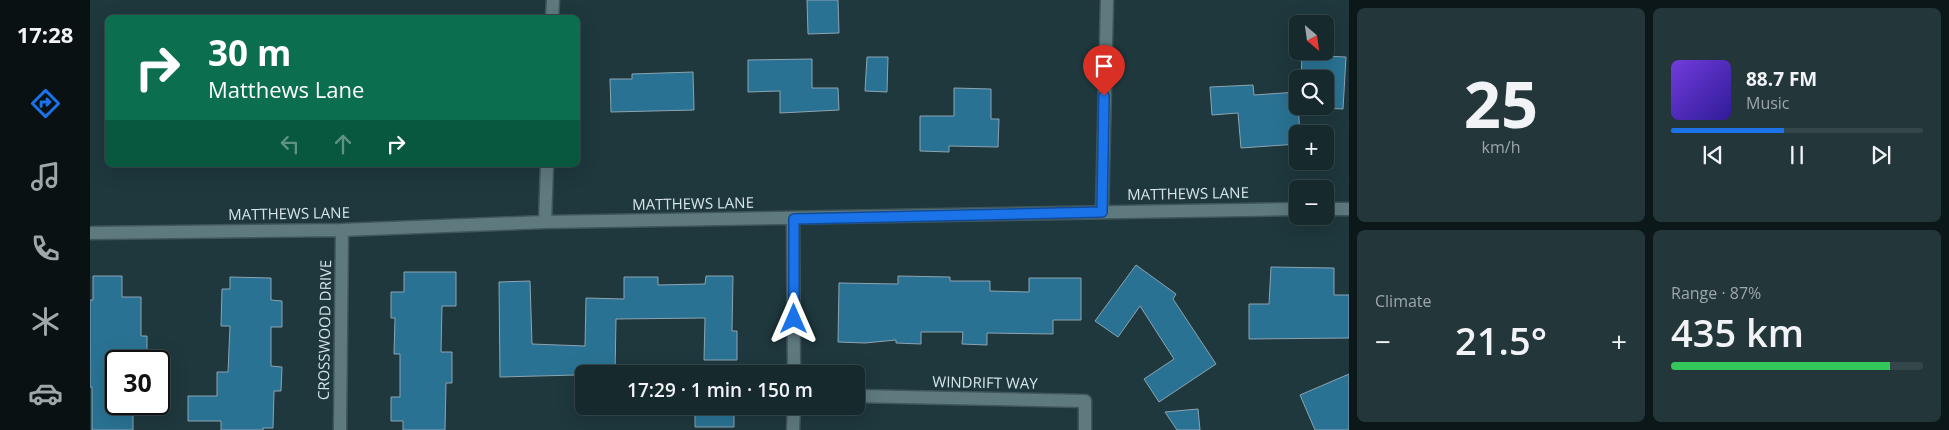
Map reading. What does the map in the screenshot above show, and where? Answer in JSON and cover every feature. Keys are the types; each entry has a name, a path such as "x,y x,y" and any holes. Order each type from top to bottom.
{"street":[{"path":"552,15 553,0"},
{"path":"1102,212 1107,0"},
{"path":"545,222 547,167"},
{"path":"1334,209 1349,208"},
{"name":"MATTHEWS LANE","path":"90,233 342,230 545,222 1289,209"},
{"path":"794,219 794,365"},
{"name":"CROSSWOOD DRIVE","path":"340,430 342,230"},
{"name":"WINDRIFT WAY","path":"865,396 1085,401 1085,430"},
{"path":"793,430 794,415"}],"building":[{"path":"807,0 838,0 839,33 808,34"},
{"path":"1334,56 1346,57 1343,109 1334,109 1334,70 1301,70 1302,60 1334,60"},
{"path":"867,57 888,57 887,92 865,91"},
{"path":"812,59 812,88 838,88 839,110 780,113 780,91 748,92 748,60"},
{"path":"693,72 694,110 611,112 610,79 632,79 632,74"},
{"path":"1253,85 1254,95 1289,93 1289,115 1299,115 1299,125 1289,125 1289,145 1241,148 1238,113 1212,115 1210,87"},
{"path":"954,88 991,89 991,119 999,119 998,147 949,146 949,152 920,151 920,116 954,116"},
{"path":"1136,265 1176,294 1173,299 1216,364 1159,402 1144,379 1174,359 1140,306 1118,337 1095,321"},
{"path":"1271,267 1334,268 1334,295 1349,295 1349,338 1249,339 1249,304 1269,304"},
{"path":"404,272 456,272 456,306 442,306 441,352 452,352 452,383 446,383 445,430 403,430 403,421 391,421 391,397 400,397 400,354 394,354 395,318 391,318 391,292 404,292"},
{"path":"93,276 122,276 122,297 141,297 141,336 147,336 147,350 105,350 105,415 133,415 133,430 92,430 90,300 93,300"},
{"path":"706,276 733,276 732,331 737,331 737,360 704,360 705,318 616,319 615,365 575,365 575,375 500,377 499,282 530,281 532,344 585,346 586,298 624,299 624,277 658,277 658,285 705,284"},
{"path":"898,276 950,277 950,281 990,281 990,291 1029,292 1029,278 1081,278 1081,320 1053,320 1053,334 987,333 987,345 962,344 963,332 921,332 921,344 896,343 896,340 865,343 838,342 839,283 898,284"},
{"path":"230,277 271,278 271,300 282,301 282,327 271,327 271,366 282,367 281,391 274,391 273,428 263,428 263,430 221,430 221,421 188,421 188,396 217,396 217,372 228,372 230,326 221,326 222,289 230,289"},
{"path":"1349,374 1349,430 1315,430 1300,395"},
{"path":"1198,409 1200,430 1177,430 1165,412"},
{"path":"695,415 734,415 734,427 695,427"}],"route":[{"path":"794,319 794,219 1102,212 1104,96"}]}
